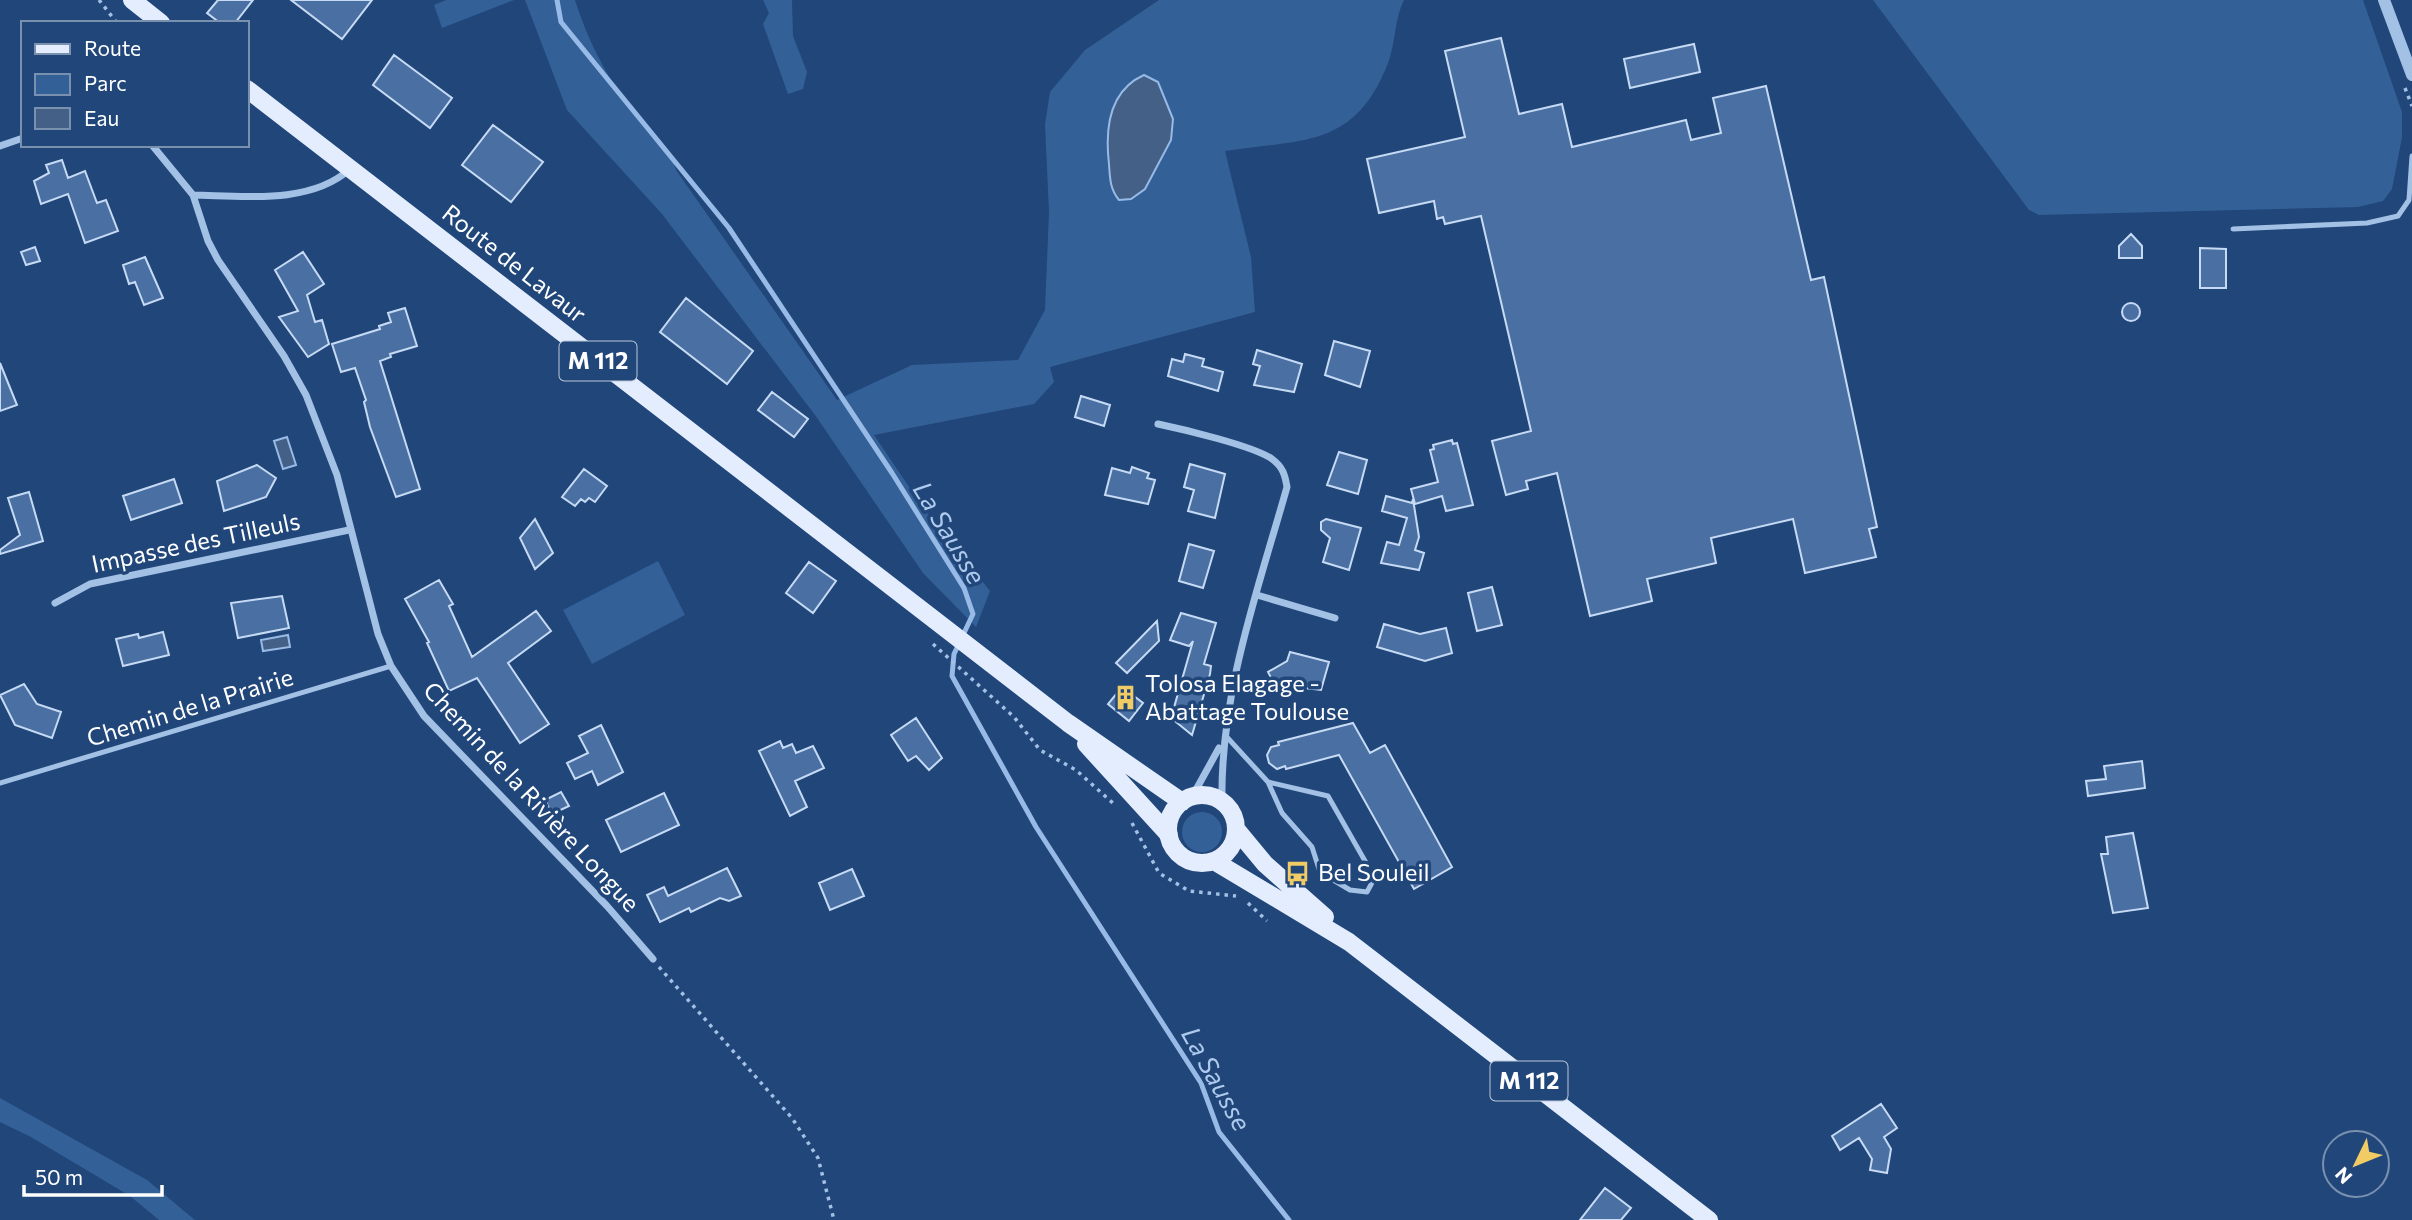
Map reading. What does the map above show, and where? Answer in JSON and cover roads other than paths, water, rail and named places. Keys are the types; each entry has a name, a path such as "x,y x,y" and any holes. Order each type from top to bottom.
{"main road":[{"path":"132,0 158,21"},
{"name":"Route de Lavaur","path":"248,90 1068,723"},
{"name":"M 112","path":"1068,723 1187,799"},
{"name":"M 112","path":"1068,723 1168,835"},
{"path":"1212,797 1222,802 1234,818 1236,829 1230,848 1214,861 1197,863 1181,857 1168,835 1171,817 1187,799 1212,797"},
{"name":"M 112","path":"1236,829 1265,864 1349,942 1709,1220"},
{"name":"M 112","path":"1214,861 1349,942"}],"street":[{"path":"2384,0 2412,75"},
{"path":"0,146 21,139"},
{"name":"Chemin de la Rivière Longue","path":"154,147 193,195 213,251 284,356 306,395 329,451 378,634 391,666 424,716 607,906 653,958"},
{"path":"193,195 272,197 329,184 351,169"},
{"path":"1158,424 1189,430 1271,458 1284,471 1287,487 1229,696 1221,756 1222,802"},
{"name":"Impasse des Tilleuls","path":"55,603 90,584 349,530"},
{"path":"1257,595 1335,618"},
{"path":"1187,799 1218,752 1224,734"}],"lane":[{"path":"2233,229 2367,223 2398,216 2409,201 2412,156"},
{"name":"Chemin de la Prairie","path":"0,783 391,666"},
{"path":"1224,734 1268,782 1282,813 1312,847 1320,872 1350,890 1367,892 1374,879 1328,796 1268,782"}],"water":[{"path":"1144,75 1158,82 1173,119 1171,140 1145,189 1131,199 1119,200 1110,179 1109,125 1116,101 1123,91"},
{"path":"287,437 296,465 283,469 274,441"},
{"path":"288,635 290,647 263,651 261,640"}],"waterway":[{"name":"La Sausse","path":"557,0 561,22 729,228 892,473 964,588 973,614 954,654 952,676 1036,827 1201,1083 1219,1132 1289,1220"}],"place":[{"name":"Tolosa Elagage - Abattage Toulouse","path":"1125,698"},
{"name":"Bel Souleil","path":"1298,873"}]}
